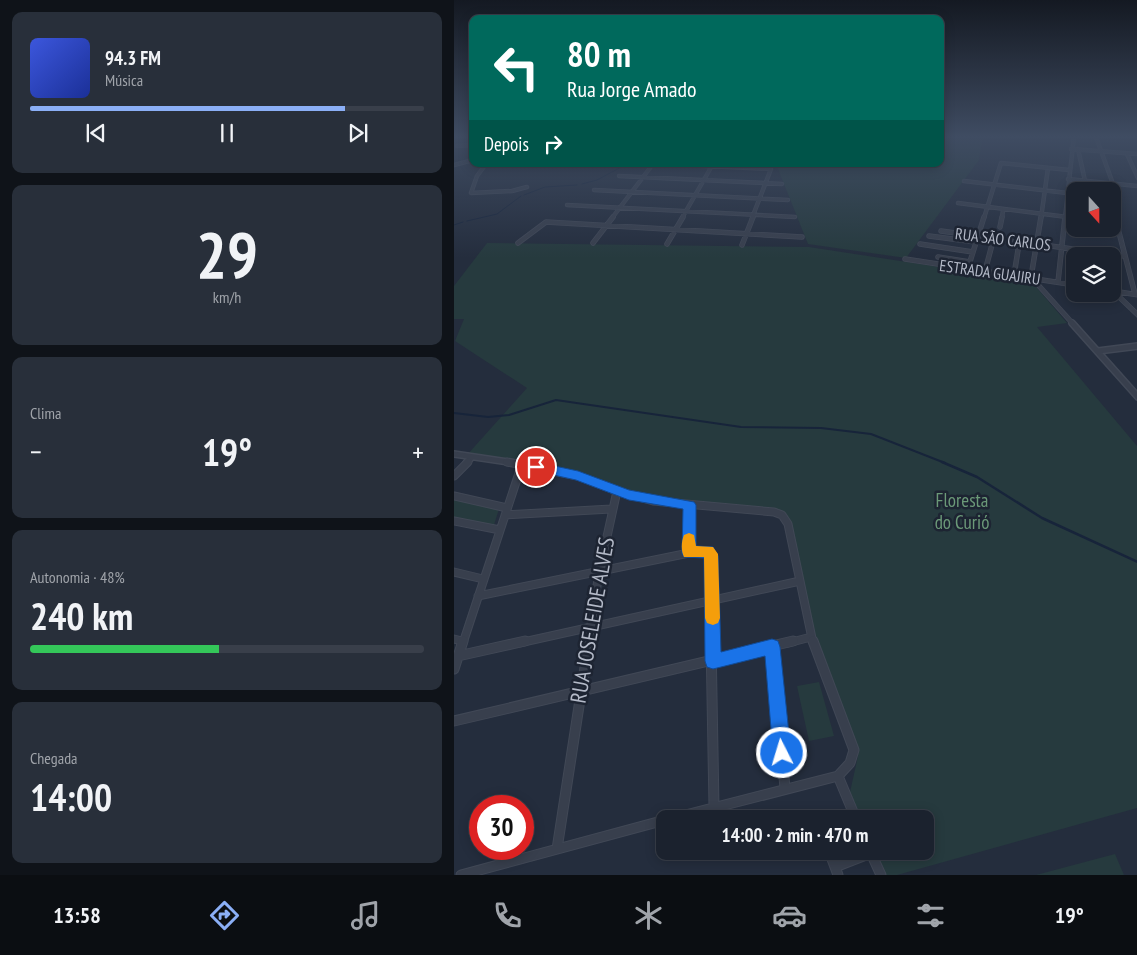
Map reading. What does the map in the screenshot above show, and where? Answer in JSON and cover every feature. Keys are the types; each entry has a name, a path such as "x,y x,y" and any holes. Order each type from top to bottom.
{"street":[{"path":"477,177 471,193 515,191 527,187"},
{"path":"639,177 782,184"},
{"path":"592,243 643,177"},
{"path":"667,244 706,177"},
{"path":"742,245 768,177"},
{"path":"968,268 997,177"},
{"path":"1047,177 1031,278 1137,397"},
{"path":"1084,177 1085,181"},
{"path":"1068,182 1068,179 1094,182"},
{"path":"964,181 1066,193"},
{"path":"1122,185 1137,186"},
{"path":"594,190 788,200"},
{"path":"1058,282 1063,247 1066,201"},
{"path":"958,204 1064,217"},
{"path":"567,205 795,218"},
{"path":"1000,227 1004,210"},
{"path":"518,243 544,222 802,237"},
{"name":"RUA SÃO CARLOS","path":"941,231 1124,256"},
{"path":"929,236 976,242"},
{"path":"1119,238 1136,294 1121,292"},
{"path":"985,271 993,241"},
{"path":"920,244 973,252"},
{"path":"1014,275 1019,244"},
{"path":"938,257 970,262"},
{"name":"ESTRADA GUAJIRU","path":"905,259 1066,283"},
{"path":"1121,299 1137,315"},
{"path":"1098,351 1137,346"},
{"path":"454,454 522,464 578,476 617,491 653,501 774,512 782,515 788,524 811,638 854,750 850,763 838,776 703,810"},
{"path":"454,476 472,457"},
{"path":"454,669 458,656 458,642 478,596 522,464"},
{"name":"RUA JOSELEIDE ALVES","path":"556,849 599,573 611,509 617,491"},
{"path":"454,496 506,511 611,509"},
{"path":"689,553 690,505"},
{"path":"454,520 500,530"},
{"path":"478,596 599,573 689,553 710,552 714,807"},
{"path":"454,572 483,579"},
{"path":"458,656 800,582"},
{"path":"454,721 811,638"},
{"path":"772,647 785,788"},
{"path":"838,776 852,810"},
{"path":"461,875 656,822"},
{"path":"836,871 856,860"},
{"path":"874,860 881,875"}],"green space":[{"path":"781,177 966,177 906,258 808,244"},
{"name":"Floresta do Curió","path":"487,243 809,247 1031,281 1067,323 1037,327 1137,446 1137,808 897,875 884,875 878,860 934,860 934,810 857,810 850,792 858,756 811,633 782,511 675,504 610,492 580,477 467,455 527,388 455,341 464,319 454,319 454,286"},
{"path":"454,499 499,509 493,528 454,519"},
{"path":"819,682 834,736 809,741 797,686"},
{"path":"1115,854 1124,875 1036,875"}],"waterway":[{"path":"582,184 603,177"},
{"path":"524,195 545,187 577,185"},
{"path":"467,221 497,214 521,196"},
{"path":"454,225 463,222"},
{"path":"454,413 488,417 509,415 556,400 741,427 821,428 871,434 945,463"},
{"path":"942,462 977,477 1042,518 1138,562"}],"slow traffic":[{"path":"689,539 689,553 708,551 711,554 713,618"}],"route":[{"path":"536,467 578,476 629,495 653,501 690,505 689,553 708,551 711,556 713,661 772,647 782,753"}]}
